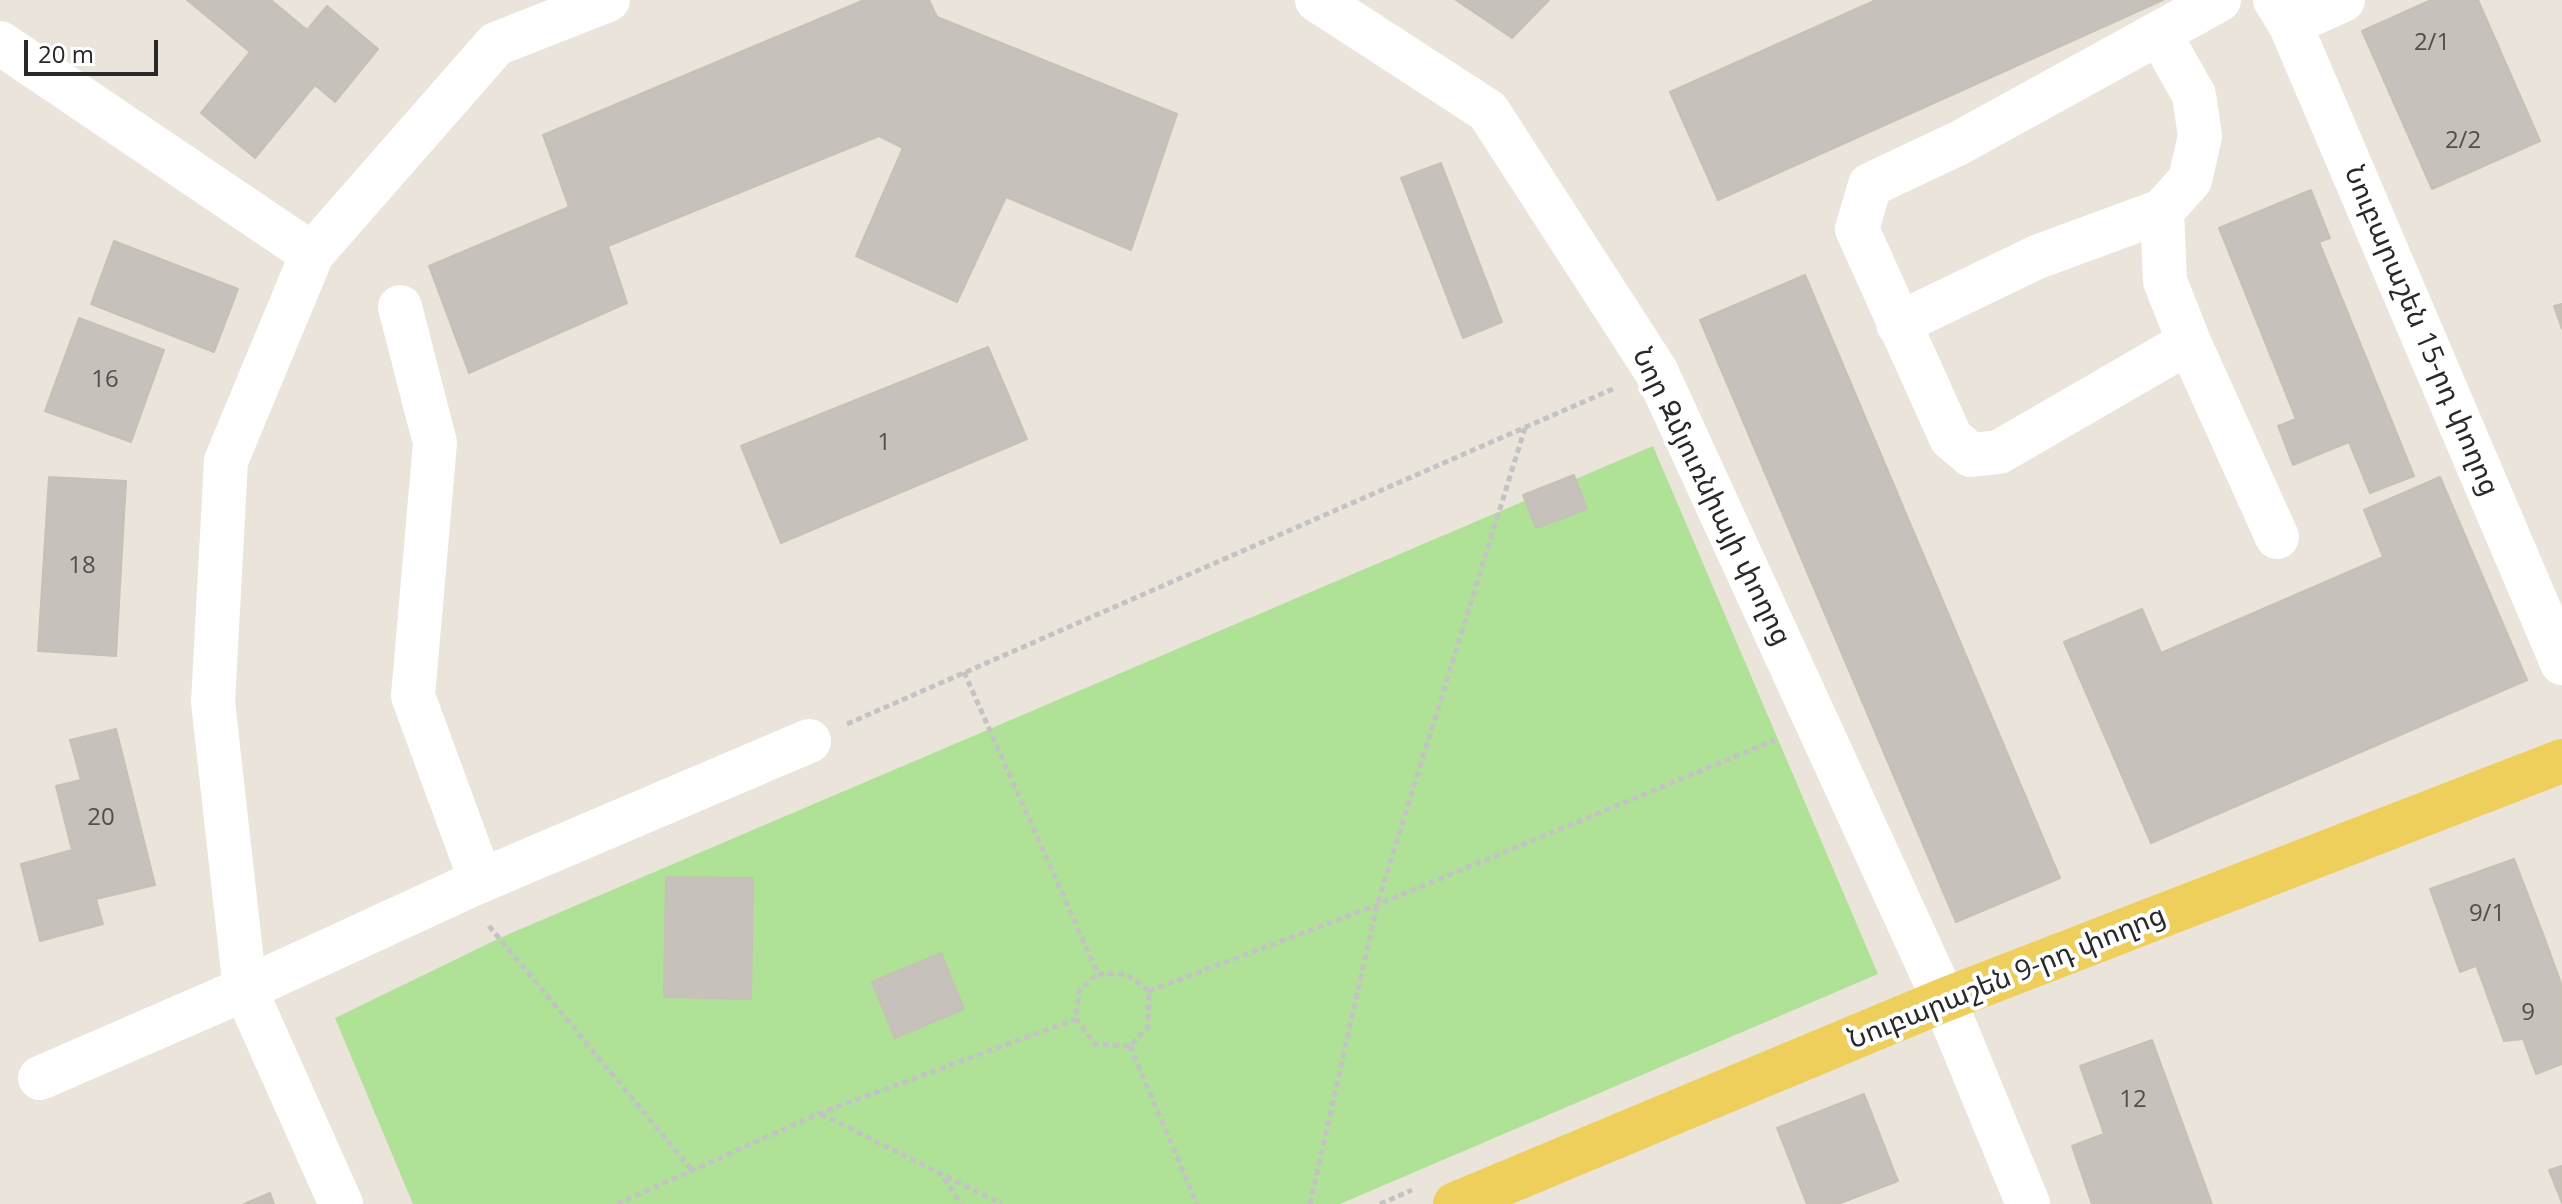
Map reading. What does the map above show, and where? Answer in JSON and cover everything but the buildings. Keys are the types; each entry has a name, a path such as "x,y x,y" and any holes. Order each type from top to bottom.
{"main road":[{"name":"Նուբարաշեն 9-րդ փողոց","path":"1462,1203 1944,1000 2562,761"}],"street":[{"path":"341,1204 245,989 213,702 226,461 312,254 496,44 608,0"},
{"name":"Նոր Զմյուռնիայի փողոց","path":"1317,0 1488,111 1656,371 1944,1000 2028,1204"},
{"path":"2189,342 1999,452 1971,455 1951,438 1857,229 1870,185 1959,143 2219,0"},
{"path":"2283,12 2343,0"},
{"name":"Նուբարաշեն 15-րդ փողոց","path":"2283,12 2562,663"},
{"path":"1898,324 2037,257 2162,211 2190,180 2200,136 2194,95 2159,33"},
{"path":"0,43 312,254"},
{"path":"2162,211 2165,281 2189,342 2277,537"},
{"path":"400,307 435,443 413,696 476,883"},
{"path":"40,1078 245,989 476,883 809,741"}],"path":[{"path":"809,741 1656,371"},
{"path":"1310,1204 1377,905 1526,427"},
{"path":"964,672 1098,974"},
{"path":"1149,991 1377,905 1818,722"},
{"path":"476,883 487,923 691,1169"},
{"path":"1098,974 1126,974 1149,991 1148,1027 1130,1046 1095,1044 1076,1019 1079,991 1098,974"},
{"path":"617,1204 820,1113 1076,1019"},
{"path":"1130,1046 1197,1204"},
{"path":"820,1113 1002,1204"},
{"path":"943,1175 961,1204"}],"green space":[{"path":"1653,446 1878,974 1340,1204 413,1204 335,1018 502,937"}]}
